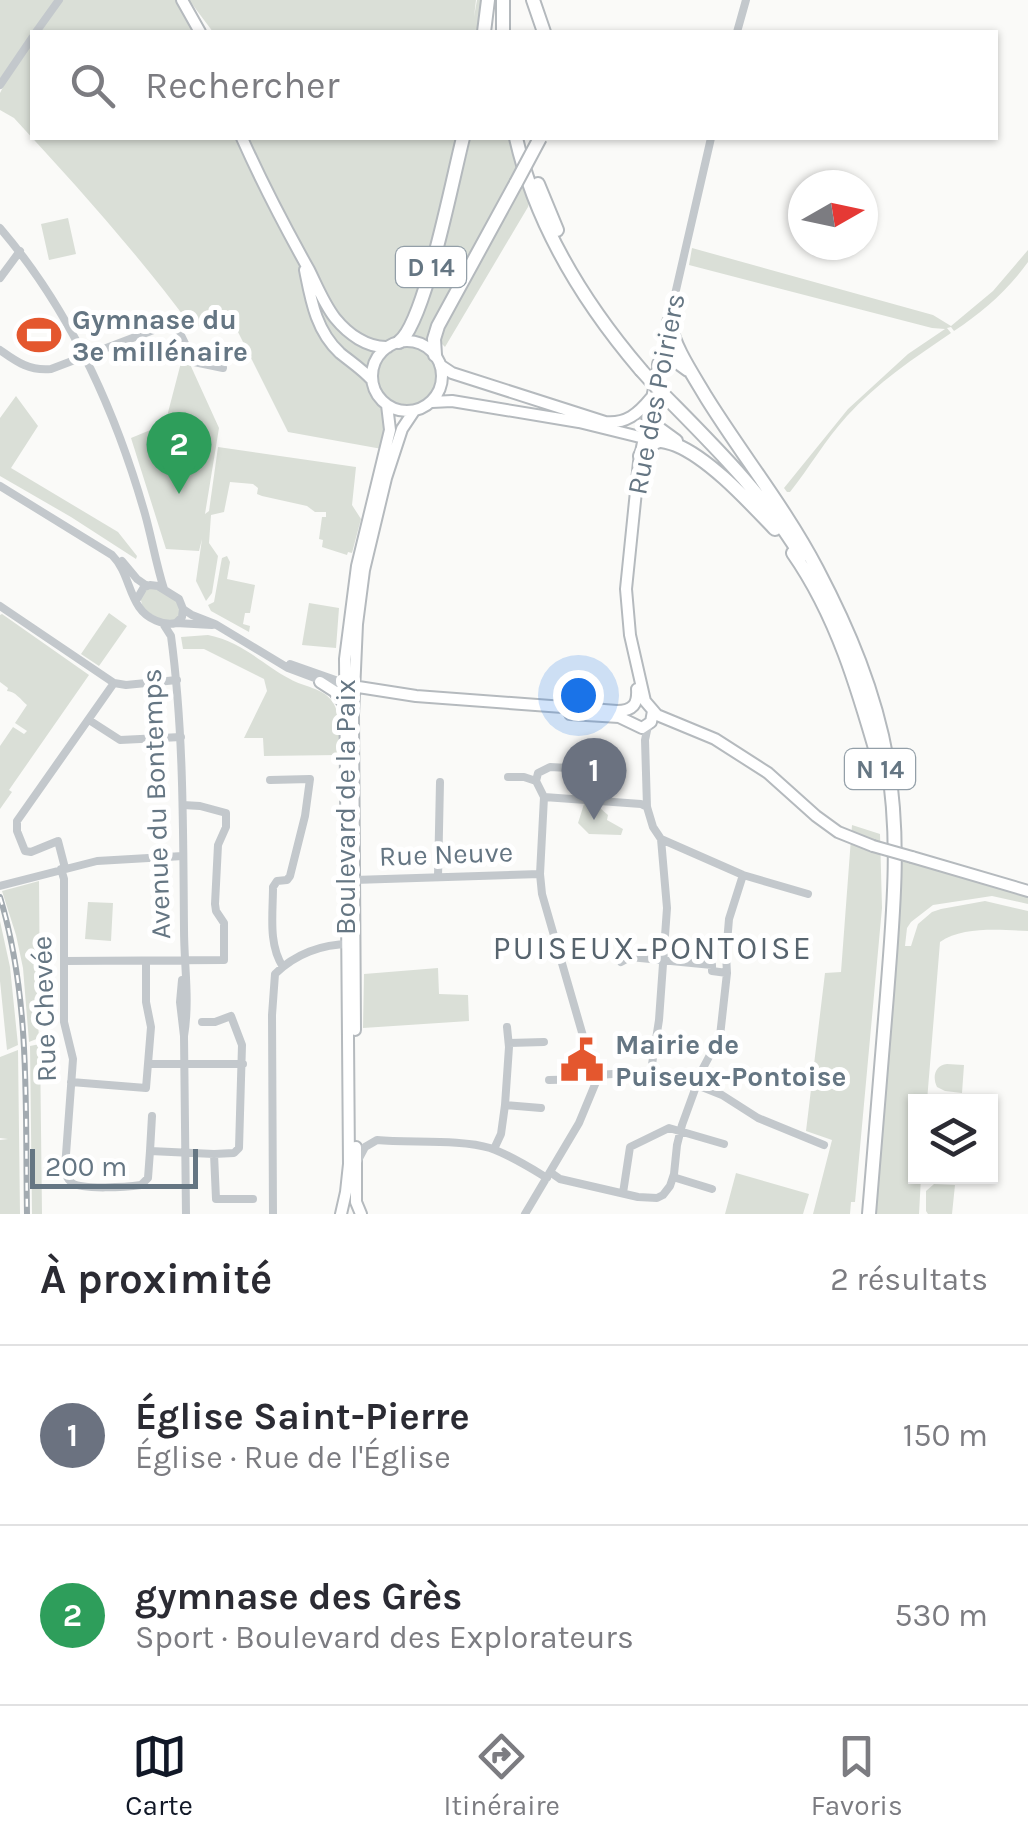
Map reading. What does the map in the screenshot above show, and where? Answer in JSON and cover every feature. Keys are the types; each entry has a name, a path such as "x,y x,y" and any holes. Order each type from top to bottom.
{"highway":[{"path":"484,30 488,0"},
{"path":"504,0 507,30"},
{"path":"507,30 512,0"},
{"path":"533,0 543,30"},
{"name":"D 14","path":"393,345 408,334 426,287 463,140"},
{"name":"N 14","path":"517,140 538,209 579,289 613,337 649,366"},
{"name":"N 14","path":"525,140 564,247 586,286 649,366 659,391 768,508 802,558 831,612 865,698 879,762 889,844 888,898 860,1214"},
{"name":"D 14","path":"438,360 433,344 436,331 539,140"},
{"path":"669,322 696,380 816,567"},
{"path":"649,366 677,362 696,380"},
{"name":"N 14","path":"659,391 743,467 785,521 816,567 843,620 873,702 887,761 896,846 869,1214"},
{"path":"649,416 654,425 740,492 780,534 804,568 842,643 879,762"},
{"path":"644,438 691,454"},
{"path":"640,456 645,448 659,441"}],"main road":[{"path":"182,0 199,30"},
{"path":"243,140 328,307 343,327 368,345 417,343 465,377 605,422 630,419 659,391"},
{"path":"300,256 311,302 325,334 339,352 372,380"},
{"path":"393,345 377,359 372,380 377,394 400,411 452,401 579,422 644,438"},
{"path":"431,402 441,385 438,360"},
{"name":"Rue des Poiriers","path":"642,716 626,589 640,456 659,391"},
{"name":"Boulevard de la Paix","path":"341,1214 349,1164 348,665 352,567 390,430 387,405"},
{"path":"370,693 348,665 366,559 394,451 414,411"},
{"path":"618,431 634,440 640,456"},
{"path":"324,679 350,708 370,693"},
{"path":"349,688 642,716 732,749 848,837 1028,890"},
{"name":"Boulevard de la Paix","path":"350,708 346,861 350,884"},
{"name":"Boulevard de la Paix","path":"350,944 356,1202 361,1214"}],"street":[{"path":"37,30 58,0"},
{"path":"738,30 746,0"},
{"path":"0,85 30,41"},
{"name":"Rue des Poiriers","path":"649,366 669,322 711,140"},
{"path":"0,228 62,311 86,356 126,454 164,589"},
{"path":"0,278 20,251"},
{"path":"0,350 28,368 45,370 172,323 194,362 223,368"},
{"path":"0,486 124,562 138,579 164,589 192,615 222,628 288,668 349,688"},
{"path":"112,554 121,565 140,609 164,624 222,628"},
{"path":"137,600 160,572"},
{"path":"0,606 114,684 177,680"},
{"path":"176,624 184,609"},
{"name":"Avenue du Bontemps","path":"164,624 172,636"},
{"name":"Avenue du Bontemps","path":"176,624 172,636 181,737 184,966 180,1004 185,1063 186,1214"},
{"path":"324,679 348,665"},
{"path":"114,684 88,720 118,739 181,737"},
{"path":"642,716 648,807 661,839 667,908 659,1020 650,1076"},
{"name":"Rue Chevée","path":"88,720 17,821 17,831 27,852 58,841 63,868 64,1022 72,1056 64,1168 71,1182 81,1186 141,1185 148,1178 150,1150"},
{"path":"525,1214 578,1123 595,1077 546,911 540,874 544,796 536,781 538,773 550,766 588,769"},
{"path":"508,777 536,781"},
{"path":"270,780 310,779 290,876 274,884 273,943 283,967"},
{"path":"438,877 440,782"},
{"path":"544,796 648,807"},
{"path":"64,962 146,961 184,966 224,960 224,923 215,904 218,845 226,814 182,805"},
{"path":"661,839 743,874 808,894"},
{"path":"4,885 63,868 121,858 183,856"},
{"name":"Rue Neuve","path":"350,884 540,874"},
{"path":"356,1166 365,1147 373,1141 477,1146 560,1178 622,1193 657,1198 663,1195 672,1177 680,1130 720,1036 729,919 743,874"},
{"path":"273,1214 274,974 310,950 350,944"},
{"path":"621,962 630,958 712,965"},
{"path":"726,975 712,971 712,965 713,958 727,960"},
{"path":"70,1082 146,1088 150,1021 146,961"},
{"path":"152,1116 150,1150 237,1152 242,1106 241,1040 231,1016 202,1022"},
{"path":"494,1150 502,1134 505,1106 507,1027"},
{"path":"509,1043 544,1042"},
{"path":"148,1064 243,1064"},
{"path":"549,1080 627,1073 697,1085 722,1095 758,1118 824,1145"},
{"path":"505,1106 541,1108"},
{"path":"622,1193 630,1146 669,1128 724,1144"},
{"path":"214,1154 216,1199 253,1199"},
{"path":"672,1177 712,1189"}],"shaded area":[{"path":"0,0 55,0 34,30 30,30 30,36 0,79"},
{"path":"62,0 178,0 195,30 40,30"},
{"path":"189,0 476,0 474,17 477,0 485,0 481,30 212,30"},
{"path":"30,46 30,136 14,118 0,110 0,93"},
{"path":"34,140 239,140 299,264 320,330 367,380 384,409 387,425 382,449 288,432 233,322 192,327"},
{"path":"247,140 459,140 416,308 397,340 385,344 368,340 353,330 336,311"},
{"path":"470,140 510,140 518,170 426,340 409,338 429,298"},
{"path":"523,180 530,200 528,207 445,347 441,332"},
{"path":"68,218 76,254 49,260 41,224"},
{"path":"692,248 933,315 951,326 993,291 1028,250 1028,262 985,308 954,331 947,328 951,333 859,404 787,492 784,488 848,409 908,354 945,329 689,265"},
{"path":"316,305 334,324 376,351 370,369 337,342"},
{"path":"407,345 429,354 438,376 429,398 407,407 385,398 376,376 385,354"},
{"path":"184,351 219,428 205,514 209,511 218,447 356,467 352,505 361,519 352,553 322,547 323,540 319,539 326,512 262,496 253,484 230,482 224,512 211,515 209,543 218,556 212,593 206,601 196,581 202,539 199,551 166,549 131,438 165,424"},
{"path":"16,396 38,426 11,468 118,532 136,559 0,476 0,418"},
{"path":"227,556 227,579 255,585 250,613 245,613 243,624 250,626 249,632 211,611 208,605 214,602 222,558"},
{"path":"153,587 178,601 181,611 176,621 166,623 143,609 140,596"},
{"path":"309,603 339,608 336,648 302,645"},
{"path":"109,613 127,626 99,666 81,654"},
{"path":"2,614 89,675 9,790 12,792 0,809 0,746 13,727 24,734 27,731 15,723 27,705 0,682"},
{"path":"208,635 231,643 328,697 339,720 339,755 264,756 263,738 244,738 267,691 264,679 204,649 183,649 181,637"},
{"path":"584,804 600,805 608,815 607,820 623,829 621,835 589,834 578,823"},
{"path":"852,825 880,834 882,908 855,1202 851,1202 850,1214 813,1214 832,1140 806,1131 825,973 841,972"},
{"path":"900,859 1028,894 1028,904 992,896 933,905 907,928 905,946 911,946 918,924 941,909 985,901 1028,911 1028,931 971,931 940,942 928,1094 908,1094 908,1184 921,1184 919,1214 876,1214 899,928"},
{"path":"39,881 39,1038 29,1042 23,968 2,891"},
{"path":"88,902 113,903 111,941 85,939"},
{"path":"0,921 10,967 18,1045 7,1050 0,981"},
{"path":"438,968 439,994 468,995 469,1021 363,1028 364,974"},
{"path":"40,1044 42,1214 32,1214 30,1046"},
{"path":"18,1050 20,1214 0,1214 0,1140 8,1139 0,1138 0,1057"},
{"path":"947,1064 964,1065 962,1093 937,1087 936,1072"},
{"path":"736,1173 809,1194 803,1214 725,1214"},
{"path":"934,1184 955,1185 952,1214 928,1214 926,1191"}],"railway":[{"path":"0,897 22,1014 27,1214"}],"place":[{"name":"Gymnase du 3e millénaire","path":"39,335"},
{"name":"gymnase des Grès","path":"179,494"},
{"name":"Église Saint-Pierre","path":"594,820"},
{"name":"Mairie de Puiseux-Pontoise","path":"582,1060"}],"district":[{"name":"PUISEUX-PONTOISE","path":"653,948"}]}
